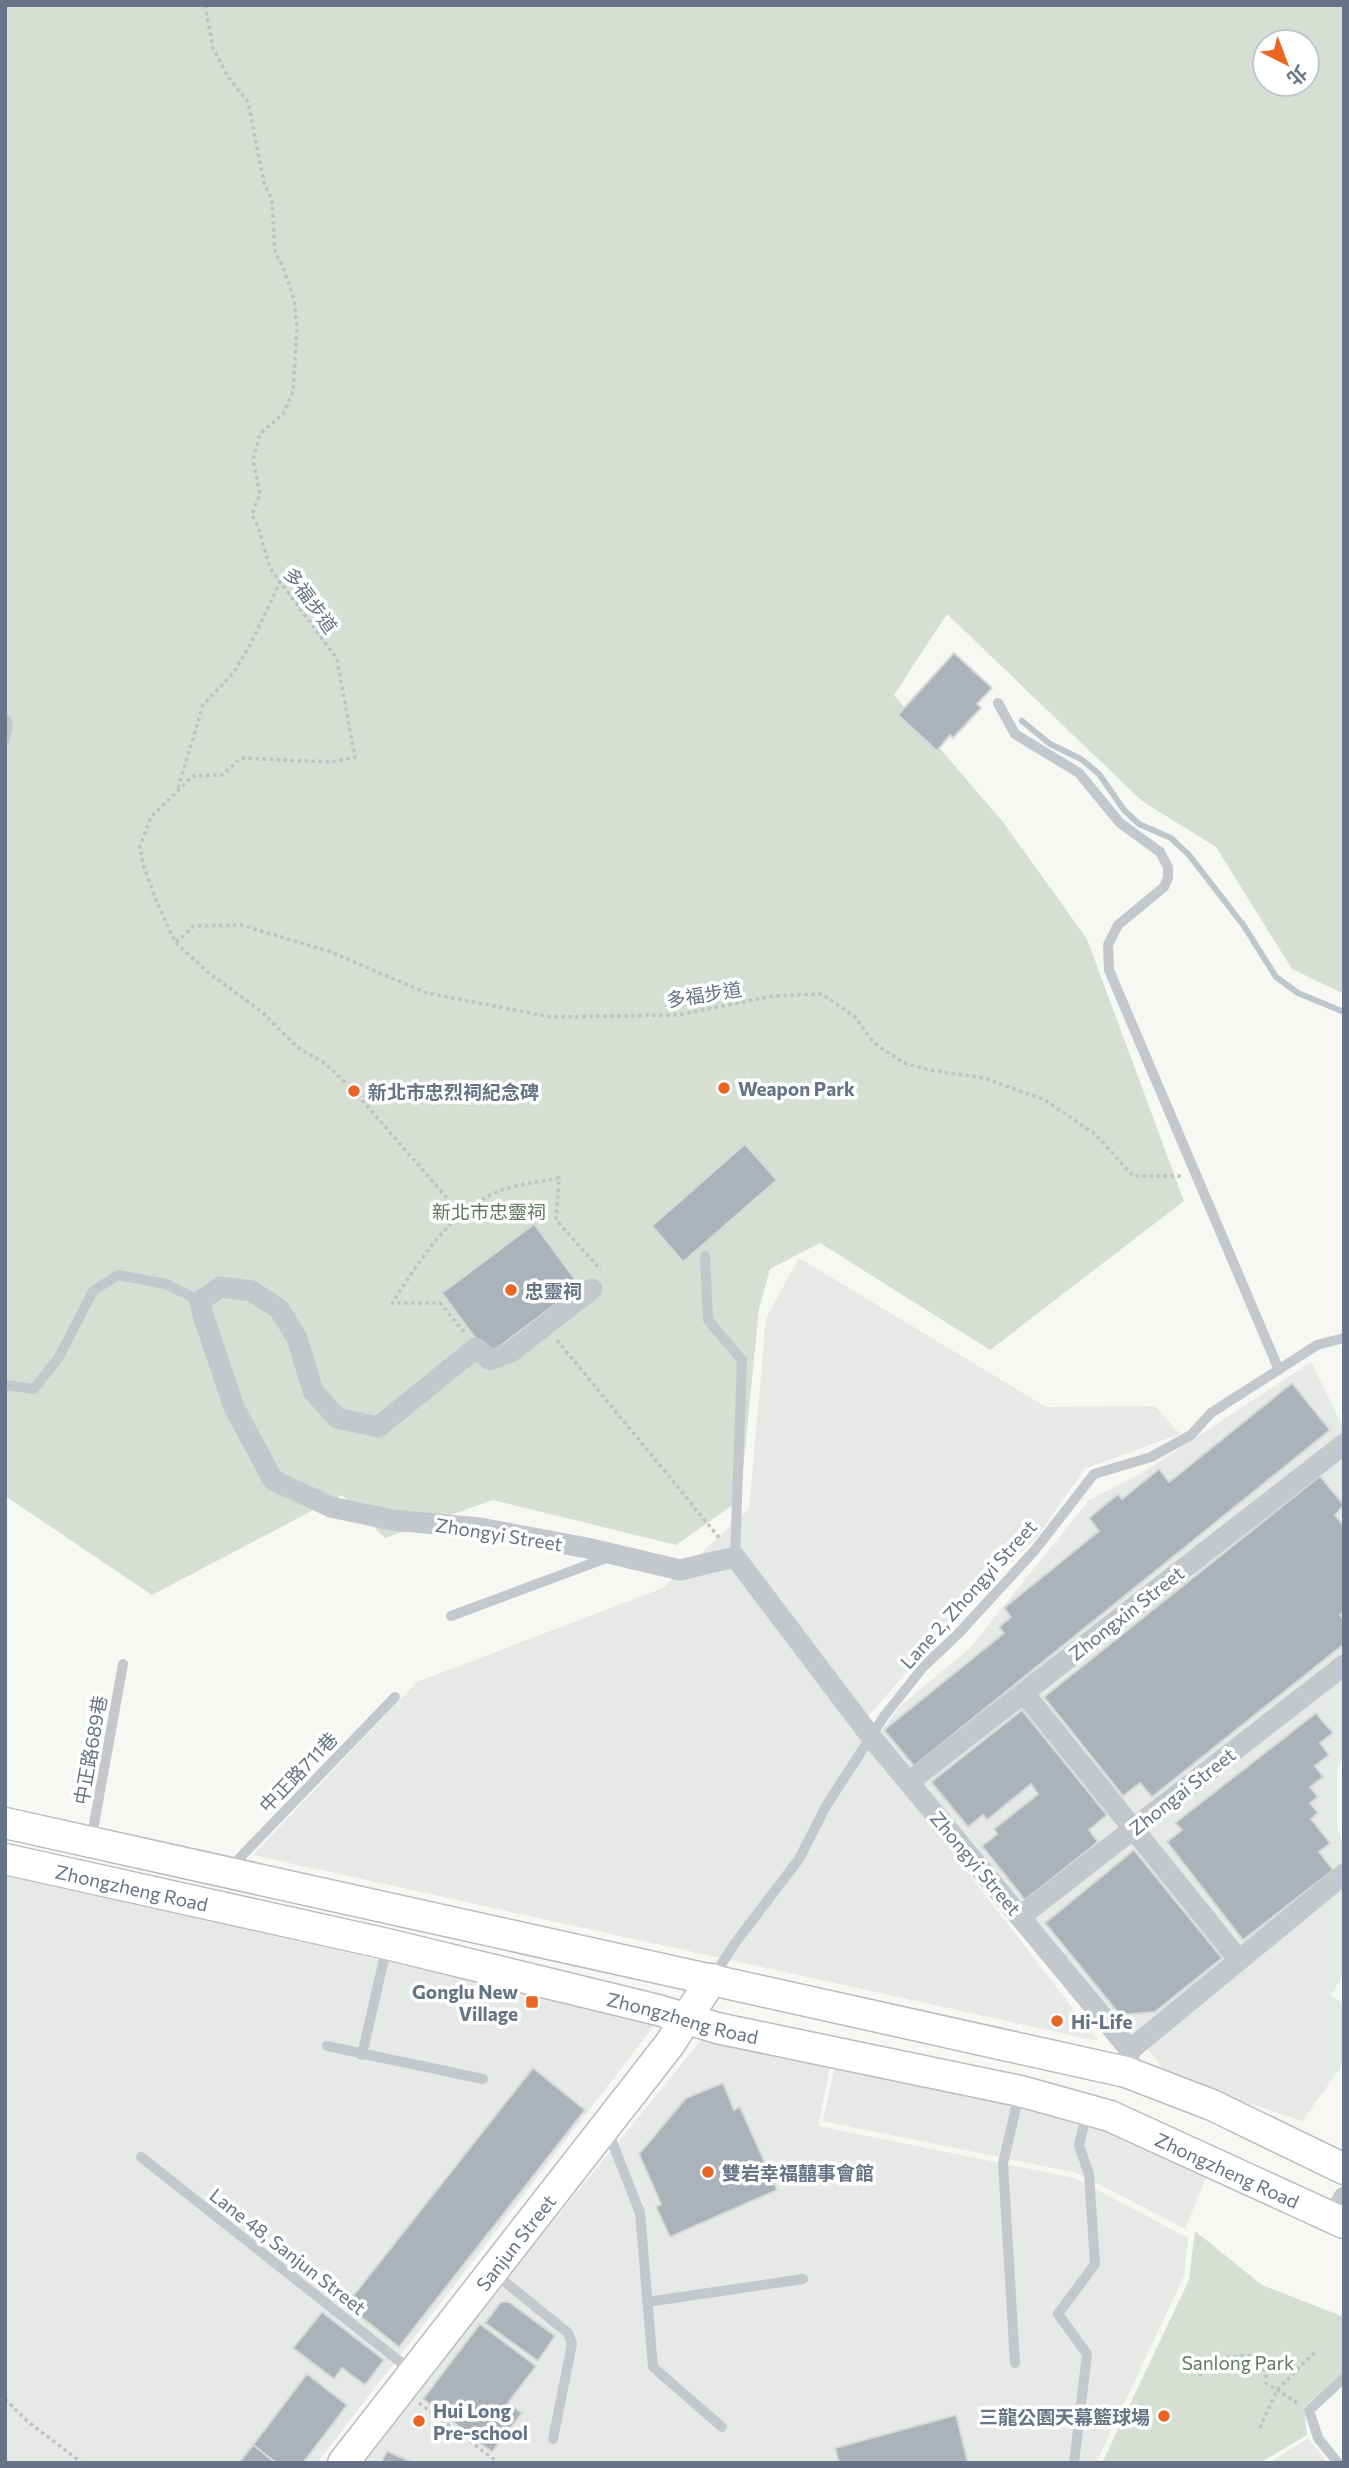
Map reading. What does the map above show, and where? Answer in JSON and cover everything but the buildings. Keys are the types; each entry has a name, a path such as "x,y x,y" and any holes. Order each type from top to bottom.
{"main road":[{"name":"Zhongzheng Road","path":"5,1823 712,1979 1128,2061 1344,2169"},
{"name":"Zhongzheng Road","path":"5,1859 387,1944 658,2010 687,2020 1020,2091 1099,2112 1340,2213"},
{"name":"Sanjun Street","path":"343,2463 687,2020 712,1979"},
{"path":"1099,2112 1128,2061"}],"street":[{"path":"200,1301 220,1287 252,1291 279,1309 297,1338 313,1391 337,1418 379,1427 476,1348 490,1360 511,1352 592,1289"},
{"name":"Zhongyi Street","path":"200,1301 234,1407 272,1480 331,1507 392,1520 480,1528 680,1570 735,1557 872,1738 1020,1917 1128,2061"},
{"name":"Zhongxin Street","path":"909,1782 1344,1444"},
{"name":"Zhongai Street","path":"1020,1917 1344,1665"},
{"path":"1024,1693 1239,1960"},
{"path":"1128,2061 1239,1960 1344,1874"}],"lane":[{"path":"998,703 1015,734 1079,774 1120,823 1160,852 1168,867 1168,878 1164,887 1118,925 1108,945 1109,970 1279,1370"},
{"path":"5,719 8,724 5,739"},
{"path":"705,1256 708,1320 742,1360 735,1557"},
{"path":"5,1385 34,1389 60,1357 93,1291 118,1275 166,1284 200,1301"},
{"name":"Lane 2, Zhongyi Street","path":"712,1979 799,1859 826,1806 885,1715 924,1666 1009,1580 1094,1474 1151,1457 1191,1435 1211,1413 1317,1345 1344,1340"},
{"path":"451,1616 617,1555"},
{"name":"中正路689巷","path":"91,1842 123,1664"},
{"name":"中正路711巷","path":"226,1872 395,1697"},
{"path":"362,2055 387,1944"},
{"path":"327,2046 483,2079"},
{"path":"1015,2363 1003,2163 1020,2091"},
{"path":"1074,2463 1087,2354 1058,2314 1095,2264 1089,2175 1079,2145 1099,2112"},
{"path":"606,2126 640,2213 653,2367 722,2427"},
{"name":"Lane 48, Sanjun Street","path":"141,2157 407,2380"},
{"path":"492,2271 568,2333 572,2344 553,2439"},
{"path":"647,2302 803,2279"},
{"path":"1338,2463 1318,2438 1309,2410 1344,2378"}],"path":[{"name":"多福步道","path":"205,5 213,48 228,77 248,102 264,183 272,200 275,252 294,299 296,329 293,391 283,414 260,434 253,460 260,494 252,516 270,568 337,659 355,757 331,762 242,758 222,775 193,776 151,817 140,846 143,865 175,942 210,974 261,1011 297,1046 326,1064 354,1091 460,1213"},
{"path":"177,790 203,705 234,671 253,639 280,582"},
{"name":"多福步道","path":"175,942 194,926 241,925 328,951 427,993 551,1017 678,1015 773,996 822,994 855,1017 873,1042 904,1063 929,1070 984,1078 1045,1100 1096,1135 1133,1176 1197,1176"},
{"path":"476,1348 440,1303 392,1303 426,1253 460,1213 497,1192 559,1178 556,1220 607,1277 592,1289"},
{"path":"545,1325 735,1557"},
{"path":"1260,2428 1277,2390 1317,2350"},
{"path":"1199,2376 1216,2359 1248,2355 1266,2371 1266,2383 1309,2410"},
{"path":"407,2380 495,2460"},
{"path":"5,2399 27,2421 82,2463"}],"shaded area":[{"path":"799,1258 1046,1407 1155,1406 1180,1434 1084,1469 1038,1536 954,1618 857,1729 1098,2041 253,1855 417,1682 663,1588 749,1509 766,1318"},
{"path":"1311,1362 1344,1429 1344,1752 1337,1771 1337,1828 1344,1848 1344,1973 1331,1995 1344,2004 1344,2063 1302,2121 1168,2076 1155,2057 1129,2034 879,1735 900,1706 970,1648 1089,1500 1142,1473"},
{"path":"5,1876 657,2022 317,2463 5,2463"},
{"path":"711,2028 833,2053 818,2126 1075,2178 1188,2238 1184,2276 1096,2463 356,2463"},
{"path":"837,2058 1108,2114 1211,2166 1185,2229 1077,2173 823,2121"},
{"path":"1308,2438 1328,2463 1269,2463"}],"green space":[{"name":"新北市忠靈祠","path":"5,5 1344,5 1344,994 1292,969 1216,847 1142,801 947,614 894,695 1003,822 1087,939 1184,1201 990,1350 820,1243 770,1269 759,1309 740,1500 676,1545 493,1500 385,1538 342,1495 152,1595 5,1496"},
{"name":"Sanlong Park","path":"1195,2231 1262,2285 1344,2317 1344,2371 1304,2407 1307,2435 1260,2463 1102,2463 1189,2280"}],"waterway":[{"path":"1022,721 1050,744 1081,759 1099,774 1124,810 1139,824 1171,838 1189,855 1244,926 1276,977 1298,993 1344,1012"}],"place":[{"name":"Weapon Park","path":"724,1088"},
{"name":"新北市忠烈祠紀念碑","path":"354,1091"},
{"name":"忠靈祠","path":"511,1290"},
{"name":"Gonglu New Village","path":"532,2002"},
{"name":"Hi-Life","path":"1057,2021"},
{"name":"雙岩幸福囍事會館","path":"708,2172"},
{"name":"三龍公園天幕籃球場","path":"1164,2416"},
{"name":"Hui Long Pre-school","path":"419,2421"}]}
